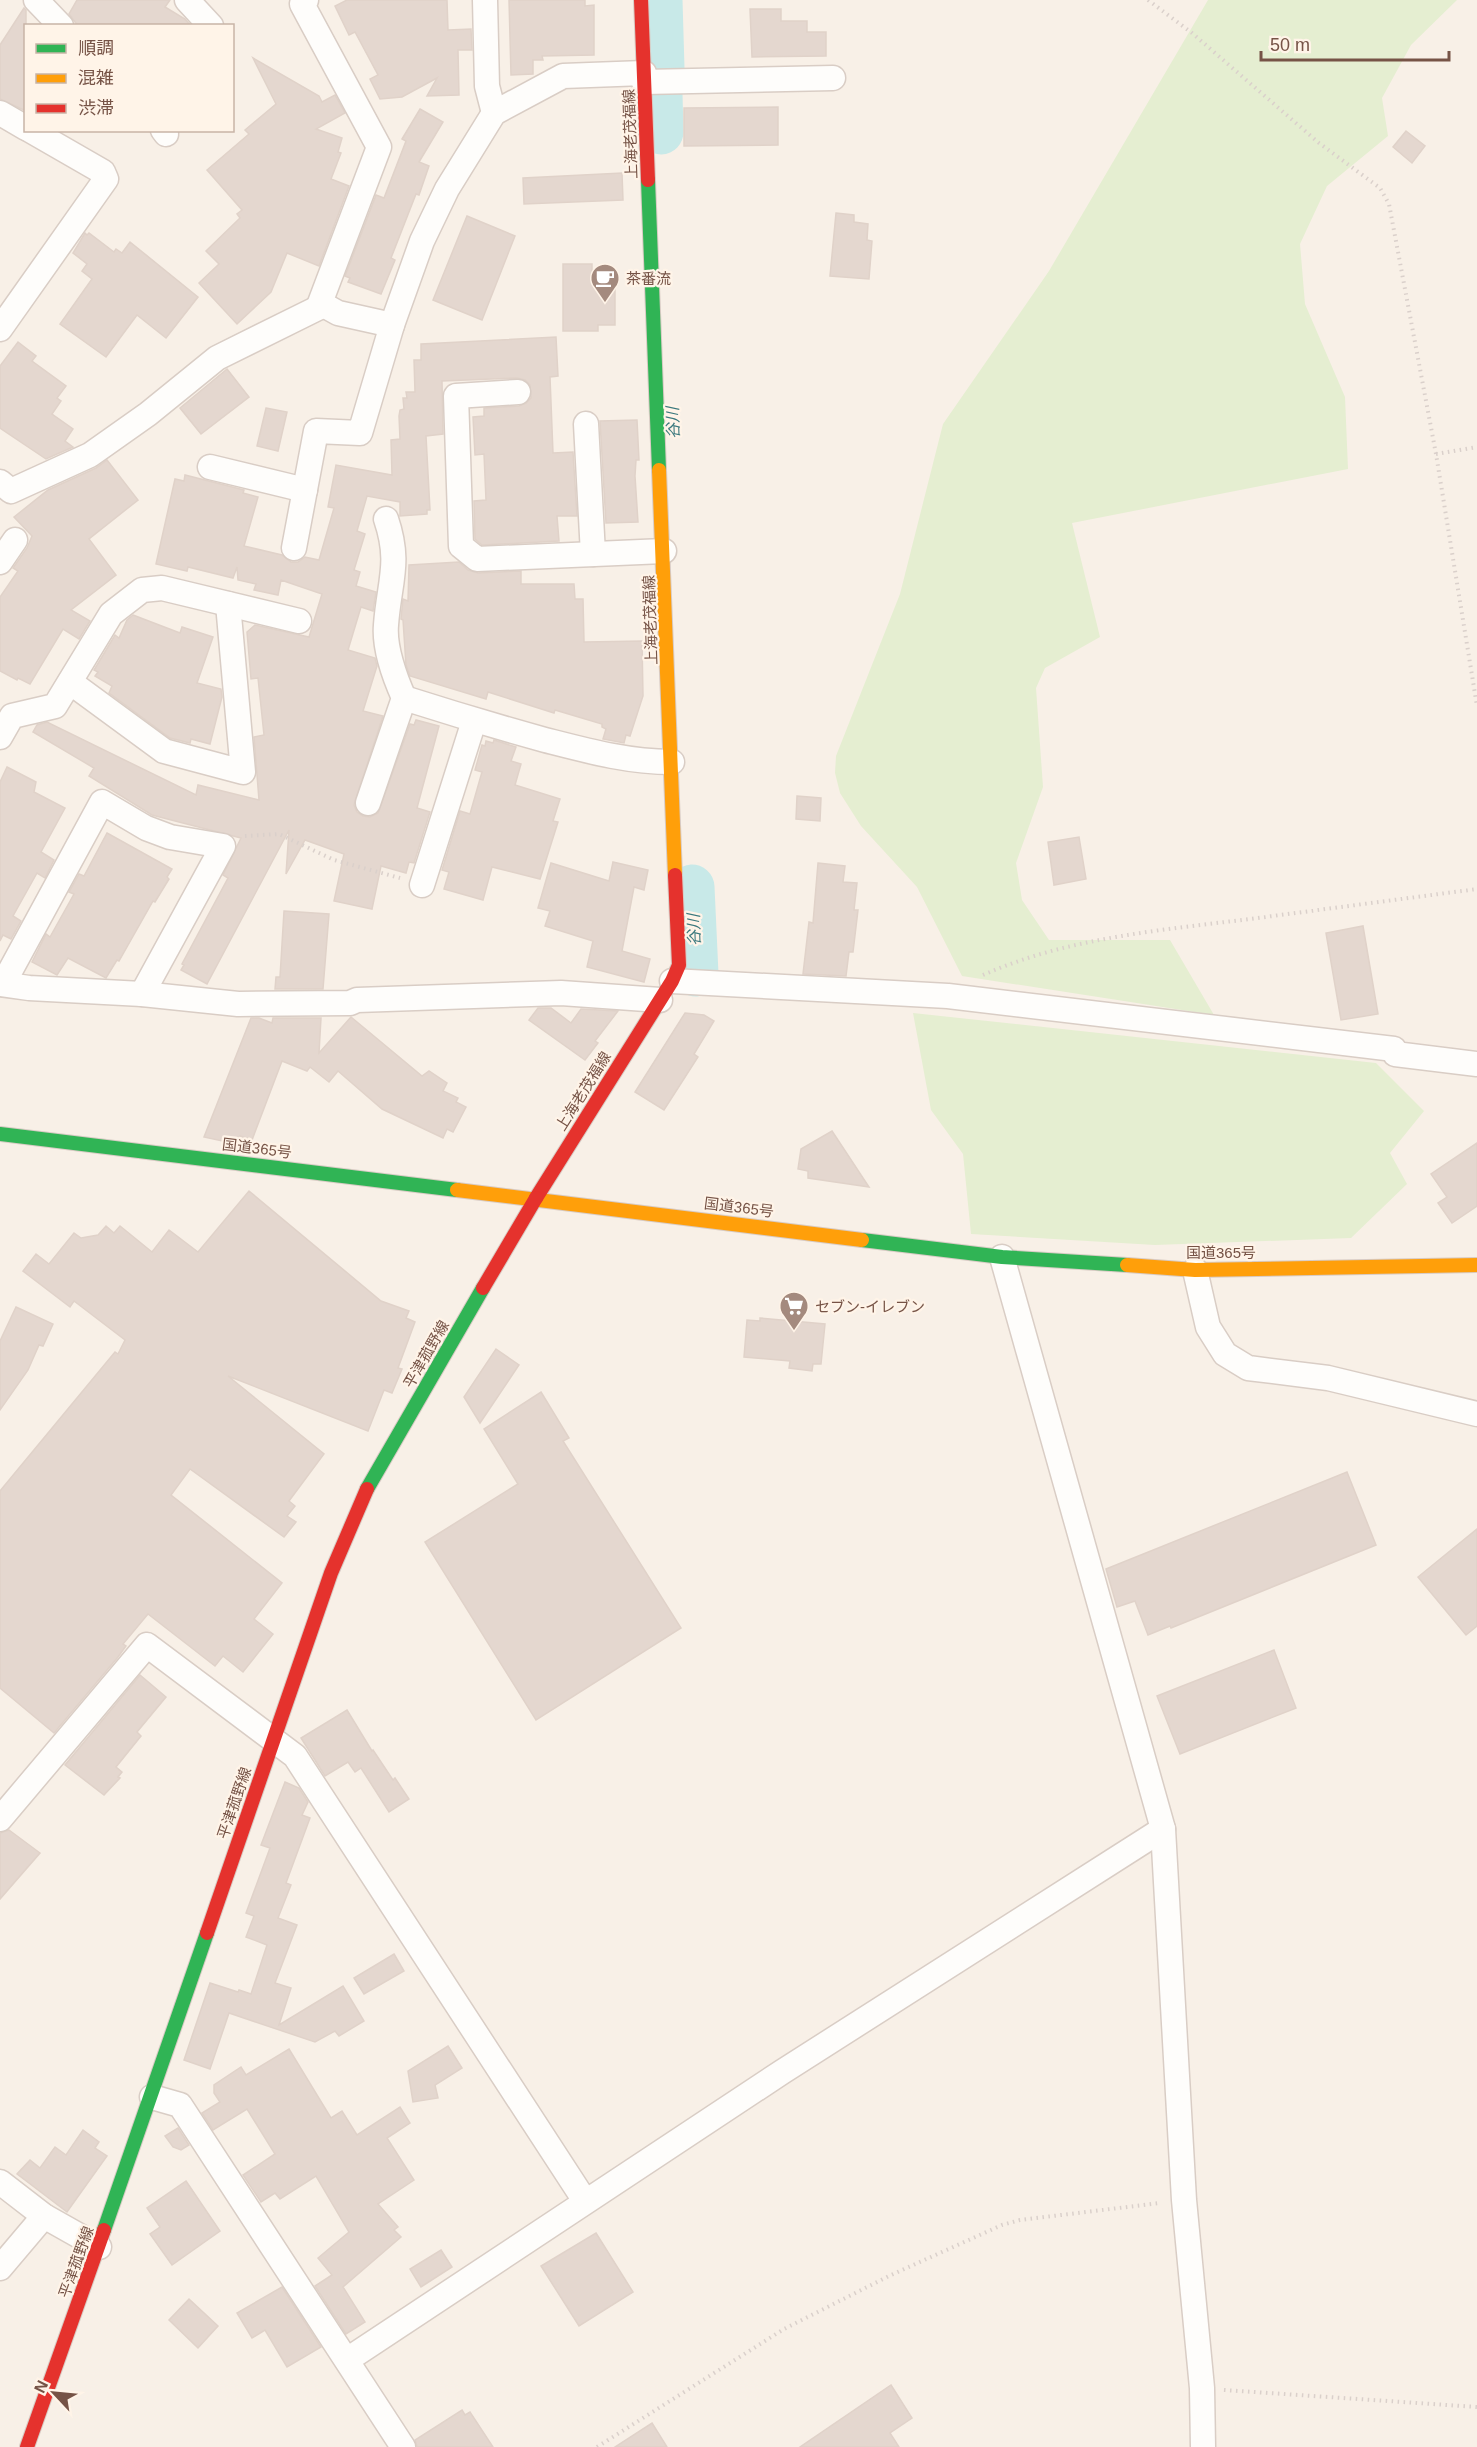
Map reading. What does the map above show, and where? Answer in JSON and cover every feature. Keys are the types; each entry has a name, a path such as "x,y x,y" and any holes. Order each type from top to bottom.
{"main road":[{"name":"上海老茂福線","path":"536,1198 666,991 679,965 664,551 652,79 641,0"},
{"name":"国道365号","path":"0,1134 1002,1257 1195,1270 1477,1265"},
{"name":"平津菰野線","path":"27,2447 152,2097 272,1740 331,1573 372,1478 536,1198"}],"street":[{"path":"36,0 59,24"},
{"path":"187,0 209,24"},
{"path":"306,0 302,4 379,147 320,303 338,313 392,325"},
{"path":"485,0 487,86 494,113"},
{"path":"294,548 316,431 360,433 392,325 422,241 447,189 494,113 563,76 652,79 833,78"},
{"path":"0,113 24,127"},
{"path":"0,329 106,179 103,172 33,132"},
{"path":"0,482 11,491 90,455 148,414 217,358 324,305"},
{"path":"518,392 456,396 461,546 477,559 664,551"},
{"path":"586,424 593,554"},
{"path":"210,467 305,490"},
{"path":"368,803 404,698 394,677 386,628 395,567 391,533 386,519"},
{"path":"0,562 15,540"},
{"path":"0,737 6,713 55,706 111,614 142,590 162,588 299,621"},
{"path":"70,682 164,751 243,772 228,604"},
{"path":"404,698 474,721 602,755 650,762 672,762"},
{"path":"422,885 474,721"},
{"path":"142,994 223,846 170,837 146,828 102,802 1,984 142,994 238,1004 350,1003 357,1000 666,991 948,996 1394,1049 1395,1054 1477,1064"},
{"path":"1002,1257 1163,1829 1184,2200 1202,2388 1203,2447"},
{"path":"1195,1270 1208,1327 1225,1354 1248,1368 1328,1378 1477,1414"},
{"path":"0,1819 147,1645 295,1756 585,2201"},
{"path":"347,2360 782,2072 1163,1829"},
{"path":"152,2097 180,2105 403,2447"},
{"path":"0,2182 44,2216 99,2247"},
{"path":"0,2268 44,2216"}],"path":[{"path":"1148,0 1192,33 1319,143 1380,188 1389,204 1436,454 1477,706"},
{"path":"1436,454 1477,447"},
{"path":"223,846 238,836 279,834 334,860 384,872 422,885"},
{"path":"948,996 977,978 1010,963 1053,951 1143,932 1477,889"},
{"path":"597,2447 784,2329 891,2275 1002,2225 1020,2220 1184,2200"},
{"path":"1202,2388 1477,2407"}],"green space":[{"path":"1208,0 1457,0 1411,45 1382,98 1388,136 1327,186 1300,244 1305,304 1345,397 1348,469 1072,523 1100,637 1045,668 1036,688 1043,787 1016,863 1022,900 1049,940 1170,940 1214,1015 962,976 917,887 861,826 840,793 835,773 836,756 900,594 943,424 1049,271"},
{"path":"913,1013 1376,1063 1424,1111 1390,1153 1407,1184 1351,1238 1155,1245 971,1234 963,1154 931,1110"}],"building":[{"path":"77,0 170,0 165,7 189,24 76,24 69,14"},
{"path":"347,0 447,0 448,30 471,29 472,50 458,50 459,95 427,96 437,78 402,97 380,99 370,79 378,75 355,32 349,35 335,6"},
{"path":"509,0 585,0 585,6 594,5 594,55 542,56 543,60 533,60 533,74 511,75"},
{"path":"24,8 26,24 24,24 24,110 0,99 0,45"},
{"path":"750,9 781,9 781,21 807,21 807,32 826,32 826,56 752,57"},
{"path":"253,58 319,96 322,102 335,95 345,113 316,129 342,138 338,152 341,153 331,179 349,186 319,266 287,253 271,292 237,324 199,283 219,264 206,251 240,218 237,214 242,210 207,170 249,134 245,130 276,104"},
{"path":"778,107 778,145 684,146 684,108"},
{"path":"420,109 443,122 419,162 429,166 419,195 416,194 391,258 395,260 381,294 348,282 350,278 345,276 376,195 384,198 406,141 402,139"},
{"path":"1406,131 1425,146 1412,163 1393,147"},
{"path":"622,173 623,200 524,204 523,178"},
{"path":"836,213 854,215 854,222 868,224 867,240 872,241 869,279 830,276"},
{"path":"467,216 515,236 482,320 433,300"},
{"path":"85,233 87,235 89,233 114,252 116,249 122,253 130,242 198,297 166,338 137,315 106,357 60,324 92,279 82,271 87,264 73,253"},
{"path":"563,264 592,264 592,280 615,279 615,325 598,325 598,331 563,331"},
{"path":"556,337 558,376 550,377 553,453 573,452 577,516 557,516 559,541 482,545 475,539 474,501 486,500 484,454 475,455 473,417 484,416 484,408 519,406 526,403 531,398 530,385 525,380 517,378 442,381 443,434 426,436 430,510 427,510 427,514 400,516 400,502 367,496 357,531 365,534 354,570 360,572 356,586 376,592 373,611 361,607 348,650 375,658 377,666 363,711 383,716 354,805 357,812 363,816 370,817 378,813 410,724 414,725 416,720 439,726 417,808 430,812 414,863 409,862 406,873 381,866 372,909 334,901 344,854 305,840 286,874 289,830 207,984 181,970 184,965 182,964 228,878 223,875 241,838 152,815 89,776 94,768 33,732 37,725 47,722 196,795 198,785 259,800 254,737 264,735 258,678 251,679 247,632 255,625 309,637 322,594 281,580 278,595 254,590 256,584 238,580 237,567 233,578 188,567 187,571 156,564 175,479 184,481 185,475 244,490 243,493 258,497 244,546 282,555 291,562 298,562 305,557 319,560 334,508 328,507 336,465 392,475 391,440 400,439 399,416 400,410 404,409 403,398 407,398 406,392 415,392 414,360 421,360 421,344"},
{"path":"18,342 36,356 32,361 66,386 57,398 61,401 52,414 73,429 65,441 73,447 46,459 0,428 0,366"},
{"path":"227,369 249,397 201,434 180,408"},
{"path":"266,408 287,412 278,451 257,446"},
{"path":"637,420 639,460 636,460 635,476 638,522 606,523 600,421"},
{"path":"107,460 138,500 89,539 116,575 71,610 90,621 79,639 63,629 30,684 18,678 17,680 0,671 0,597 18,571 13,568 27,548 32,536 14,517 48,490 96,468"},
{"path":"459,562 468,570 478,573 521,571 521,584 574,584 575,599 583,599 584,642 642,641 643,696 630,736 626,735 624,743 603,739 606,729 602,727 602,724 555,710 554,713 488,692 486,699 410,676 406,665 403,620 401,619 403,599 408,601 409,565"},
{"path":"133,615 180,633 182,627 213,637 197,683 221,689 222,697 210,744 191,739 190,743 170,738 109,693 112,686 95,676 98,672 94,670 115,635 119,638 127,620"},
{"path":"494,740 516,747 511,761 521,764 515,785 560,799 553,821 558,822 540,879 492,867 483,900 444,889 449,872 442,870 460,811 470,814 482,772 475,770 482,745 485,746 486,741 493,743"},
{"path":"7,767 36,782 34,792 65,808 41,852 54,860 45,878 37,873 13,916 21,921 11,939 3,935 0,941 0,782"},
{"path":"797,796 821,798 820,821 796,819"},
{"path":"107,833 172,869 167,877 169,879 155,902 153,901 119,961 117,960 106,978 68,958 57,975 32,962 46,934 50,937 74,894 69,892 79,874 84,876"},
{"path":"1079,837 1086,879 1054,885 1048,842"},
{"path":"613,862 648,870 644,890 634,887 622,951 650,959 644,982 587,967 593,941 545,926 550,911 538,908 551,863 609,881"},
{"path":"818,863 845,866 843,882 857,883 854,910 858,910 853,952 849,952 846,976 803,974 809,922 813,923"},
{"path":"284,911 329,914 323,989 275,989 276,977 280,977"},
{"path":"1363,926 1378,1014 1341,1020 1326,933"},
{"path":"538,1008 551,1008 571,1023 581,1009 618,1011 595,1041 598,1043 585,1060 529,1020"},
{"path":"685,1013 704,1015 714,1021 694,1054 698,1057 664,1110 635,1092"},
{"path":"351,1017 422,1076 429,1071 447,1083 443,1091 458,1098 456,1102 466,1107 453,1132 447,1129 443,1138 382,1109 338,1071 329,1082 310,1067 307,1071 282,1061 252,1140 240,1136 236,1144 204,1137 251,1018 259,1018 272,1023 273,1018 321,1018 319,1053"},
{"path":"832,1131 869,1187 808,1178 808,1171 798,1169 801,1149"},
{"path":"1477,1143 1477,1206 1452,1223 1438,1203 1447,1197 1431,1174"},
{"path":"249,1191 381,1301 409,1311 406,1318 415,1322 398,1368 402,1369 392,1393 384,1390 368,1431 228,1376 324,1454 289,1501 295,1506 287,1516 296,1522 284,1537 190,1469 171,1495 282,1583 254,1619 273,1634 243,1672 223,1656 215,1666 148,1614 123,1644 126,1646 118,1657 54,1733 0,1688 0,1491 115,1352 118,1354 125,1340 74,1301 70,1307 23,1271 36,1254 49,1264 74,1233 81,1238 98,1235 106,1226 114,1233 120,1226 152,1252 169,1230 198,1252"},
{"path":"16,1307 53,1324 43,1346 39,1345 28,1370 0,1410 0,1341"},
{"path":"760,1318 825,1324 821,1364 813,1364 812,1371 789,1368 790,1361 744,1357 747,1320 760,1321"},
{"path":"496,1349 519,1365 480,1423 464,1397"},
{"path":"541,1392 569,1438 563,1441 681,1628 536,1720 425,1542 518,1484 484,1429"},
{"path":"1347,1472 1376,1545 1171,1628 1170,1626 1148,1635 1135,1601 1117,1607 1106,1569"},
{"path":"1477,1529 1477,1626 1466,1635 1418,1577"},
{"path":"1274,1650 1296,1708 1180,1754 1157,1696"},
{"path":"140,1675 166,1697 137,1732 141,1736 116,1767 122,1772 118,1777 120,1778 104,1795 65,1765"},
{"path":"347,1710 372,1751 409,1799 389,1812 361,1768 355,1772 348,1762 325,1776 301,1738"},
{"path":"285,1782 299,1788 308,1802 302,1815 310,1818 286,1883 291,1885 278,1918 297,1925 275,1983 291,1988 279,2025 343,1986 364,2021 339,2036 335,2031 315,2042 229,2013 210,2069 184,2060 210,1983 251,1994 267,1945 246,1937 254,1916 246,1913 270,1848 261,1845"},
{"path":"9,1830 40,1853 0,1899 0,1833"},
{"path":"394,1954 404,1971 364,1994 354,1978"},
{"path":"448,2046 462,2068 435,2085 438,2098 413,2102 408,2071"},
{"path":"289,2049 331,2118 342,2111 357,2135 400,2107 410,2123 387,2138 414,2180 378,2204 398,2227 394,2230 401,2237 343,2287 365,2322 346,2334 315,2286 332,2275 318,2258 349,2232 316,2176 280,2199 275,2193 261,2202 243,2175 275,2154 247,2109 213,2130 202,2113 220,2102 214,2093 214,2085 241,2067 246,2075"},
{"path":"178,2128 189,2145 181,2150 173,2147 165,2136"},
{"path":"83,2130 99,2142 95,2148 107,2156 67,2212 17,2174 30,2160 40,2168 55,2147 66,2155"},
{"path":"186,2181 220,2231 172,2265 150,2234 160,2227 147,2208"},
{"path":"596,2233 633,2292 579,2326 541,2266"},
{"path":"441,2250 452,2267 421,2287 410,2269"},
{"path":"282,2287 321,2347 287,2367 265,2330 252,2338 237,2313"},
{"path":"189,2299 218,2326 198,2348 169,2320"},
{"path":"891,2385 912,2418 890,2433 899,2447 800,2447"},
{"path":"462,2410 465,2415 470,2412 493,2447 417,2447 415,2440"},
{"path":"652,2423 667,2447 615,2447"}],"waterway":[{"name":"谷川","path":"660,0 661,132"},
{"name":"谷川","path":"692,887 696,974"}],"traffic: fast":[{"path":"648,180 659,470"},
{"path":"0,1134 457,1190"},
{"path":"862,1240 1002,1257 1127,1265"},
{"path":"367,1489 483,1288"},
{"path":"104,2230 207,1933"}],"traffic: slow":[{"path":"659,470 675,875"},
{"path":"457,1190 862,1240"},
{"path":"1127,1265 1195,1270 1477,1265"}],"traffic: jam":[{"path":"641,0 648,180"},
{"path":"536,1198 672,981 679,965 675,875"},
{"path":"483,1288 536,1198"},
{"path":"207,1933 331,1573 367,1489"},
{"path":"27,2447 104,2230"}],"place":[{"name":"茶番流","path":"605,304"},
{"name":"セブン-イレブン","path":"794,1332"}]}
